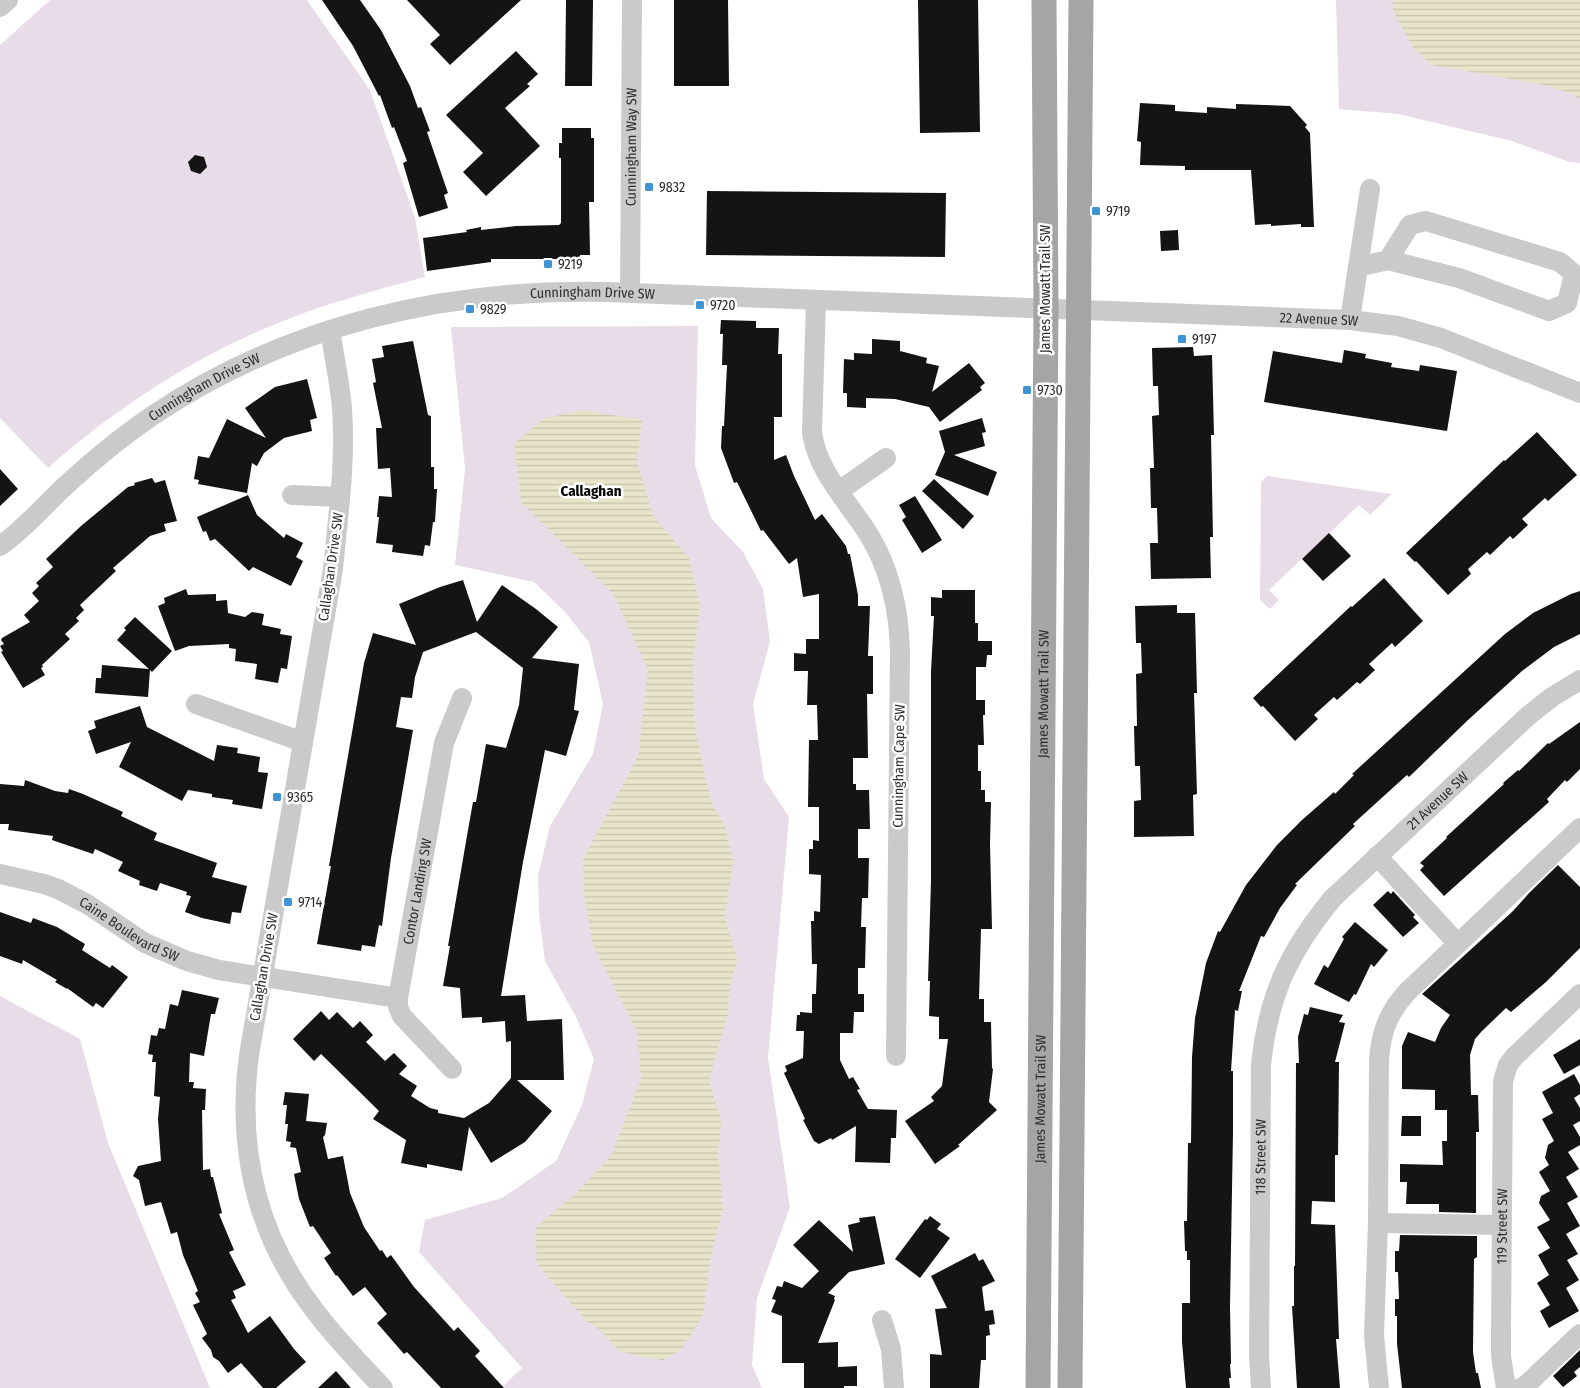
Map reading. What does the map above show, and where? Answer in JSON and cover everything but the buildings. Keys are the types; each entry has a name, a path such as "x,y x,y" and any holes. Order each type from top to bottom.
{"main road":[{"name":"James Mowatt Trail SW","path":"1038,1388 1046,309 1044,0"},
{"path":"1070,1388 1081,0"}],"street":[{"path":"0,7 8,0"},
{"name":"Cunningham Way SW","path":"630,293 632,0"},
{"path":"1350,320 1370,190"},
{"path":"1358,267 1388,260 1460,278 1549,311 1567,303 1574,274 1560,262 1426,221 1410,225 1388,260"},
{"name":"Cunningham Drive SW","path":"0,546 87,468 152,416 234,369 266,354 330,330 412,309 480,297 561,291 1046,309"},
{"name":"Cunningham Cape SW","path":"816,301 812,433 814,447 818,458 868,533 884,563 893,590 899,629 896,1056"},
{"name":"22 Avenue SW","path":"1046,309 1350,320 1398,326 1441,338 1580,393"},
{"name":"Callaghan Drive SW","path":"330,330 342,411 340,497 333,569 262,976 246,1080 245,1110 251,1172 261,1212 284,1264 313,1309 383,1388"},
{"path":"839,491 886,458"},
{"path":"292,495 340,497"},
{"name":"21 Avenue SW","path":"1305,933 1333,898 1529,715 1552,697 1580,680"},
{"name":"Contor Landing SW","path":"398,998 444,743 462,698"},
{"path":"196,704 303,742"},
{"path":"1378,1388 1374,1334 1378,1223 1379,1060 1380,1041 1385,1026 1398,1002 1580,828"},
{"path":"1377,856 1458,944"},
{"name":"Caine Boulevard SW","path":"0,874 58,889 102,913 145,942 187,961 219,970 398,998"},
{"name":"118 Street SW","path":"1261,1388 1259,1355 1261,1065 1264,1035 1269,1013 1284,974 1305,933"},
{"name":"119 Street SW","path":"1506,1388 1501,1356 1502,1081 1508,1065 1521,1049 1580,994"},
{"path":"398,998 398,1007 402,1016 452,1069"},
{"path":"1378,1223 1501,1225"},
{"path":"882,1320 891,1348 894,1388"},
{"path":"1520,1388 1525,1386 1580,1334"}],"shaded area":[{"path":"50,0 307,0 370,90 415,218 425,277 308,312 225,347 163,382 133,402 75,445 48,468 0,418 0,45"},
{"path":"1336,0 1580,0 1580,163 1569,162 1512,141 1398,114 1339,109"},
{"path":"1393,0 1580,0 1580,99 1549,86 1432,65 1414,49 1393,11"},
{"path":"698,326 695,465 711,518 743,552 763,589 770,641 753,704 764,779 789,817 768,1058 790,1207 757,1298 752,1365 762,1388 501,1388 522,1368 419,1252 425,1220 502,1198 556,1161 582,1105 594,1059 576,1017 545,961 539,914 538,875 550,826 593,754 603,704 589,642 564,611 534,582 455,565 465,469 451,327"},
{"path":"582,410 642,420 637,462 653,516 689,558 700,607 693,660 695,730 711,802 725,826 733,862 725,917 737,960 730,985 728,1013 709,1080 721,1121 718,1154 723,1209 711,1256 703,1315 681,1350 663,1360 619,1351 600,1330 586,1321 537,1264 535,1228 574,1195 611,1156 641,1079 637,1032 593,945 584,895 583,859 638,756 648,670 613,594 521,502 514,444 543,419"},
{"path":"1267,476 1392,494 1370,515 1359,505 1269,590 1279,600 1270,609 1260,600 1261,482"},
{"path":"0,996 80,1039 108,1143 210,1388 0,1388"}],"place":[{"name":"9832","path":"649,187"},
{"name":"9719","path":"1096,211"},
{"name":"9219","path":"548,264"},
{"name":"9720","path":"700,305"},
{"name":"9829","path":"470,309"},
{"name":"9197","path":"1182,339"},
{"name":"9730","path":"1027,390"},
{"name":"9365","path":"277,797"},
{"name":"9714","path":"288,902"}],"district":[{"name":"Callaghan","path":"591,491"}]}
